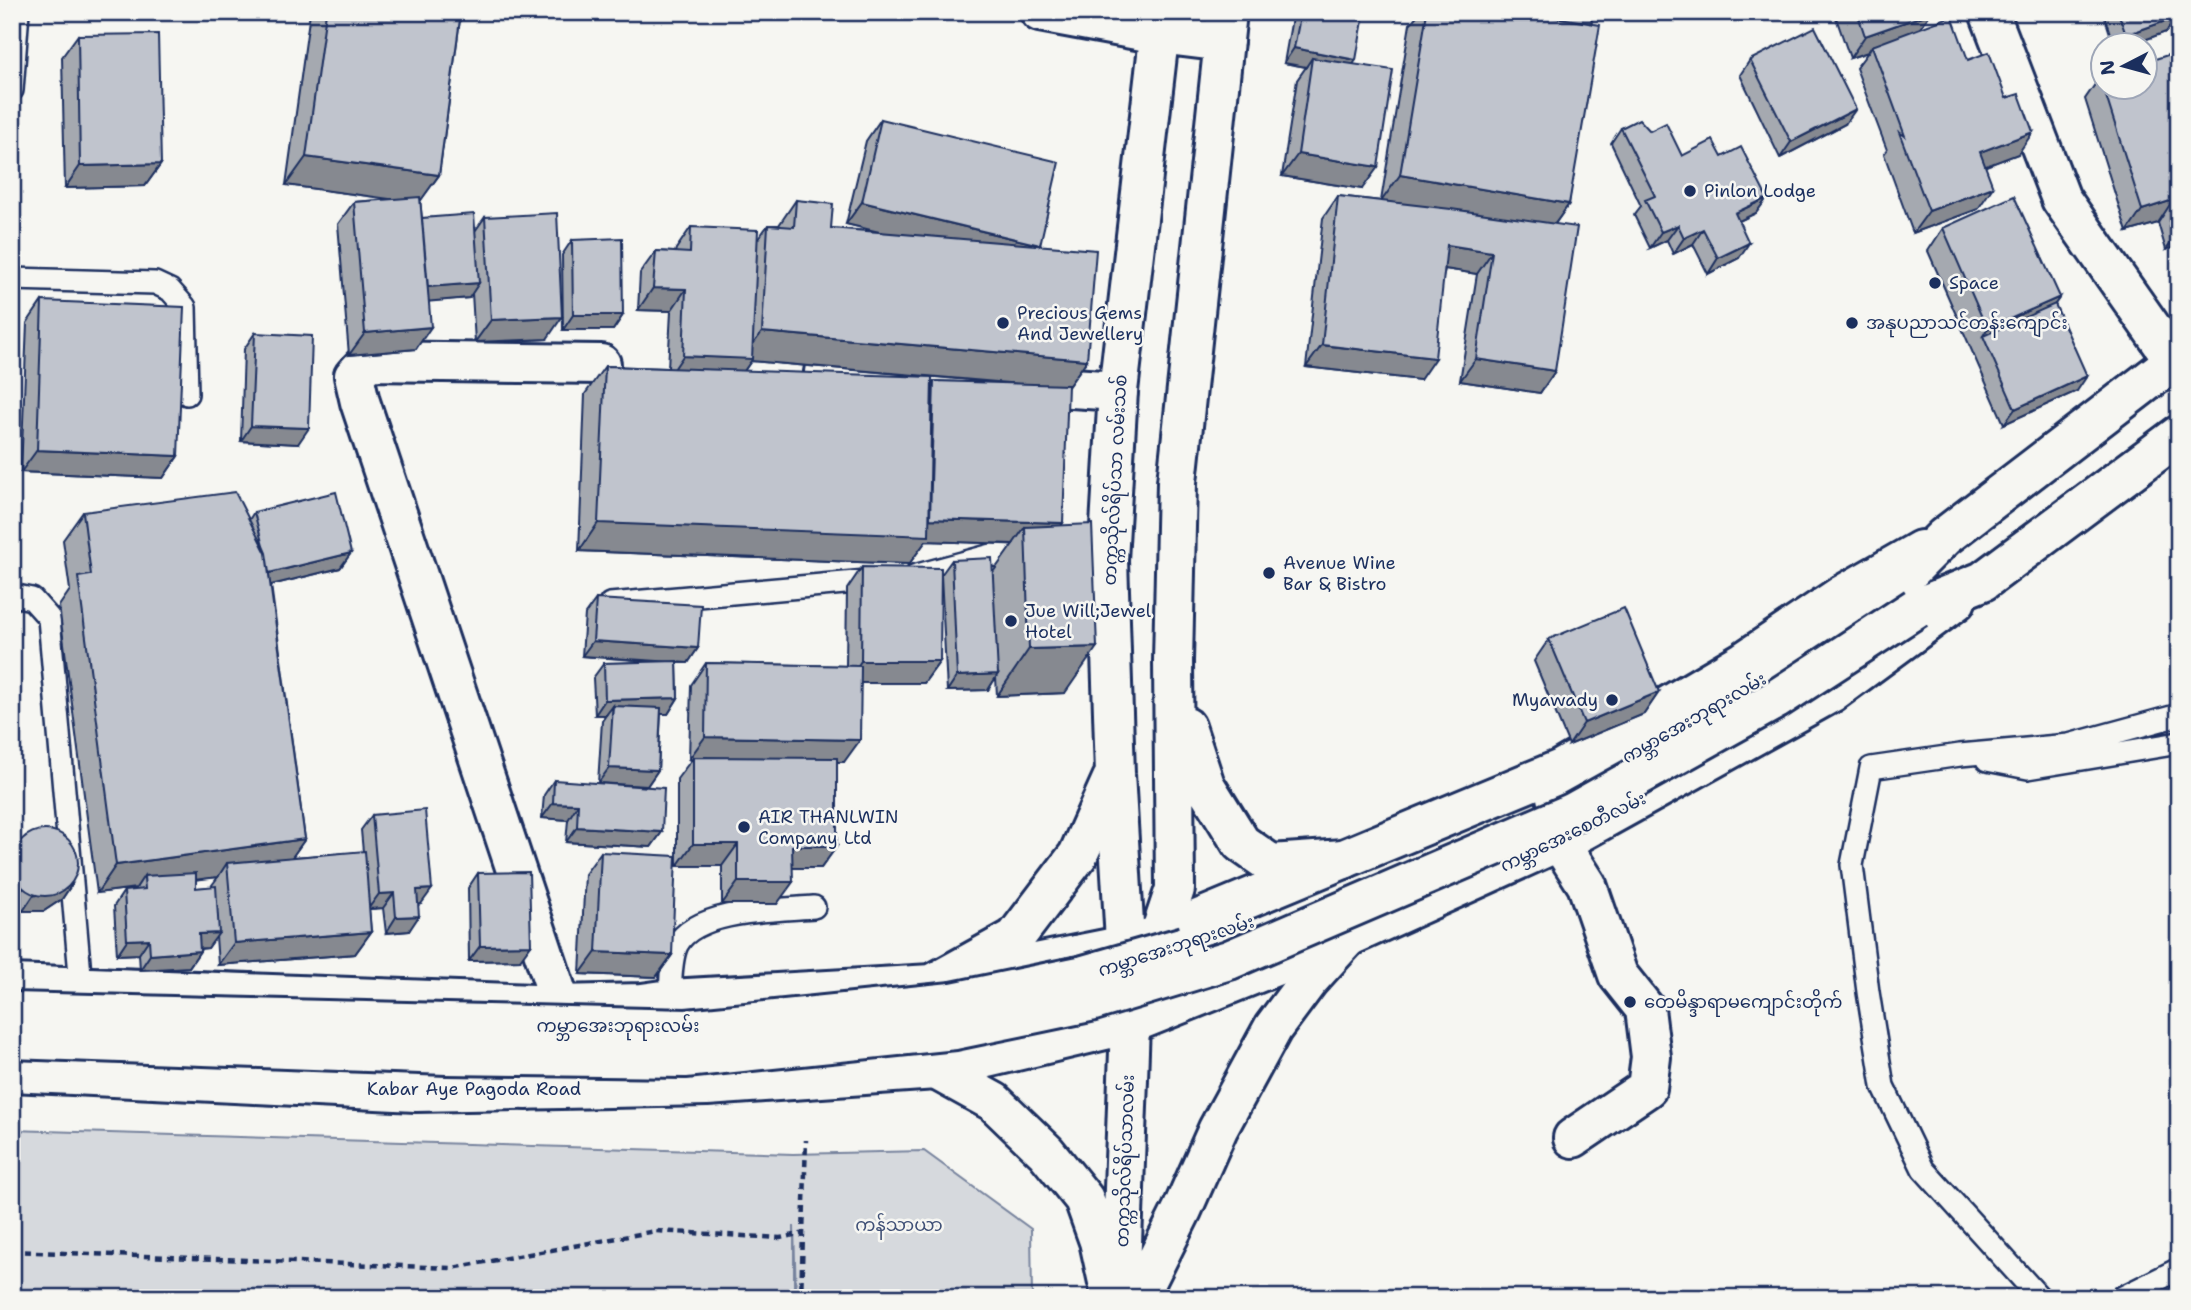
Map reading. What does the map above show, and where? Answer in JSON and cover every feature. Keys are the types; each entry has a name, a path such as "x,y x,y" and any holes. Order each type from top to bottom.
{"main road":[{"path":"1040,12 1226,27 1177,482 1173,661 1175,889 1142,940"},
{"path":"1989,12 2061,199 2176,358"},
{"name":"တက္ကသိုလ်ရိပ်သာ လမ်းသစ်","path":"1130,1024 1142,940 1115,774 1095,559 1118,391 1160,23"},
{"name":"ကမ္ဘာအေးဘုရားလမ်း","path":"12,1039 447,1055 685,1058 955,1030 1090,1002 1230,960 1572,813 1775,700 1906,596 1944,537 2176,358"},
{"path":"527,1090 546,1004 354,376 368,361 601,364"},
{"path":"824,372 1118,391"},
{"path":"1906,596 1983,581 2179,435"},
{"path":"932,984 1142,940 1561,768 1744,661 1842,595 1944,537"},
{"name":"ကမ္ဘာအေးစေတီလမ်း","path":"1130,1024 1348,937 1582,831 1831,693 1983,581"},
{"name":"ကမ္ဘာအေးဘုရားလမ်း","path":"12,1012 687,1029 952,1002 1084,975 1222,935 1556,797 1735,698 1906,596"},
{"path":"1175,695 1205,785 1241,843 1271,864 1344,859"},
{"path":"932,984 1014,938 1078,855 1115,774"},
{"path":"1527,783 1530,820 1542,837 1556,842 1587,885 1618,975 1645,1009 1651,1057 1647,1088 1573,1138"},
{"path":"1138,1298 1182,1210 1218,1129 1273,1028 1308,981 1348,937"},
{"name":"ကမ္ဘာအေးဘုရားလမ်း","path":"12,984 546,1004 642,1003 670,999 932,984"},
{"path":"936,1070 1130,1024"},
{"name":"တက္ကသိုလ်ရိပ်သာလမ်း","path":"1121,1298 1130,1024"},
{"path":"936,1070 994,1102 1046,1152 1084,1199 1099,1241 1111,1298"},
{"name":"Kabar Aye Pagoda Road","path":"12,1072 416,1092 707,1086 936,1070"}],"lane":[{"path":"12,90 18,12"},
{"path":"12,279 155,283 170,290 185,307 187,394"},
{"path":"609,604 907,577 992,555 1057,558"},
{"path":"12,595 32,599 49,618 81,986"},
{"path":"2040,1298 1923,1169 1883,1086 1852,865 1871,768 1960,755 2068,745 2179,715"},
{"path":"1960,755 2028,768 2179,743"},
{"path":"670,999 677,945 694,928 731,915 814,907"},
{"path":"2122,1298 2179,1269"}],"path":[{"path":"801,1298 806,1140"},
{"path":"12,1251 452,1268 656,1231 779,1238 804,1233"}],"green space":[{"name":"ကန်သာယာ","path":"12,1130 793,1154 924,1151 1031,1229 1032,1298 796,1298 794,1226 794,1298 12,1298"}],"building":[{"path":"326,12 461,12 439,175 306,157"},
{"path":"1301,12 1349,12 1364,15 1356,60 1294,48"},
{"path":"1427,12 1523,12 1600,25 1569,204 1400,175"},
{"path":"1523,12 1593,12 1591,23"},
{"path":"1857,12 1930,12 1931,13 1865,36"},
{"path":"2118,12 2175,12 2177,17 2134,32 2125,32"},
{"path":"1952,16 1968,60 1989,52 2006,98 2019,94 2033,132 1980,152 1993,187 1929,211 1899,132 1905,136 1872,46"},
{"path":"1815,27 1856,109 1791,142 1750,60"},
{"path":"158,34 161,164 80,166 78,35"},
{"path":"2177,52 2179,56 2179,218 2173,200 2142,210 2108,102 2160,102 2160,57"},
{"path":"1312,58 1393,70 1378,167 1298,154"},
{"path":"881,119 1059,162 1040,245 862,202"},
{"name":"Pinlon Lodge","path":"1639,119 1650,131 1666,123 1682,156 1713,140 1722,157 1741,147 1767,198 1735,213 1749,243 1718,258 1703,229 1684,238 1678,225 1661,232 1645,200 1655,196 1621,128"},
{"path":"1338,196 1577,227 1555,371 1476,359 1492,252 1447,245 1435,358 1322,345"},
{"path":"2014,196 2060,297 1987,329 1943,228"},
{"path":"420,197 431,327 365,333 354,202"},
{"path":"796,200 833,204 831,228 1096,250 1087,360 762,332 768,225 794,227"},
{"path":"557,213 562,317 491,320 485,217"},
{"path":"474,214 479,283 428,287 422,218"},
{"path":"691,227 758,230 752,359 683,356 686,289 653,288 656,251 690,253"},
{"path":"622,238 623,315 573,315 572,240"},
{"path":"42,301 184,307 178,456 37,450"},
{"path":"2055,304 2087,376 2015,409 1983,336"},
{"path":"255,333 312,336 309,428 251,426"},
{"path":"605,366 932,377 929,536 598,523"},
{"path":"934,381 1068,385 1063,523 930,519"},
{"path":"235,492 266,553 305,839 116,865 78,577 91,575 83,512"},
{"path":"336,492 351,553 269,573 254,512"},
{"path":"1092,524 1097,647 1029,649 1025,527"},
{"path":"992,558 998,674 957,676 952,560"},
{"path":"862,567 941,568 940,661 861,661"},
{"path":"596,599 701,605 698,648 593,641"},
{"path":"1624,608 1659,692 1584,723 1549,639"},
{"path":"677,661 678,698 605,700 604,663"},
{"path":"706,663 861,666 860,740 705,737"},
{"path":"613,706 661,708 658,770 609,768"},
{"path":"693,757 837,758 837,846 792,846 793,882 738,882 738,844 693,844"},
{"path":"554,780 664,788 662,832 577,827 578,804 553,803"},
{"path":"425,810 432,889 417,890 419,916 396,917 394,893 379,894 372,815"},
{"path":"38,830 52,830 64,835 73,844 78,863 76,876 69,887 52,896 38,896 26,891 17,882 12,870 12,856 17,844 26,835"},
{"path":"365,851 371,932 234,943 227,863"},
{"path":"601,852 676,856 672,955 596,952"},
{"path":"529,872 531,945 480,946 478,873"},
{"path":"196,873 196,888 216,886 219,933 199,934 200,951 150,955 149,939 127,940 124,891 145,889 144,876"}],"place":[{"name":"Pinlon Lodge","path":"1690,191"},
{"name":"Space","path":"1935,283"},
{"name":"Precious Gems And Jewellery","path":"1003,323"},
{"name":"အနုပညာသင်တန်းကျောင်း","path":"1852,323"},
{"name":"Avenue Wine Bar & Bistro","path":"1269,573"},
{"name":"Jue Will;Jewel Hotel","path":"1011,621"},
{"name":"Myawady","path":"1612,700"},
{"name":"AIR THANLWIN Company Ltd","path":"744,827"},
{"name":"တေမိန္ဒာရာမကျောင်းတိုက်","path":"1630,1002"}]}
